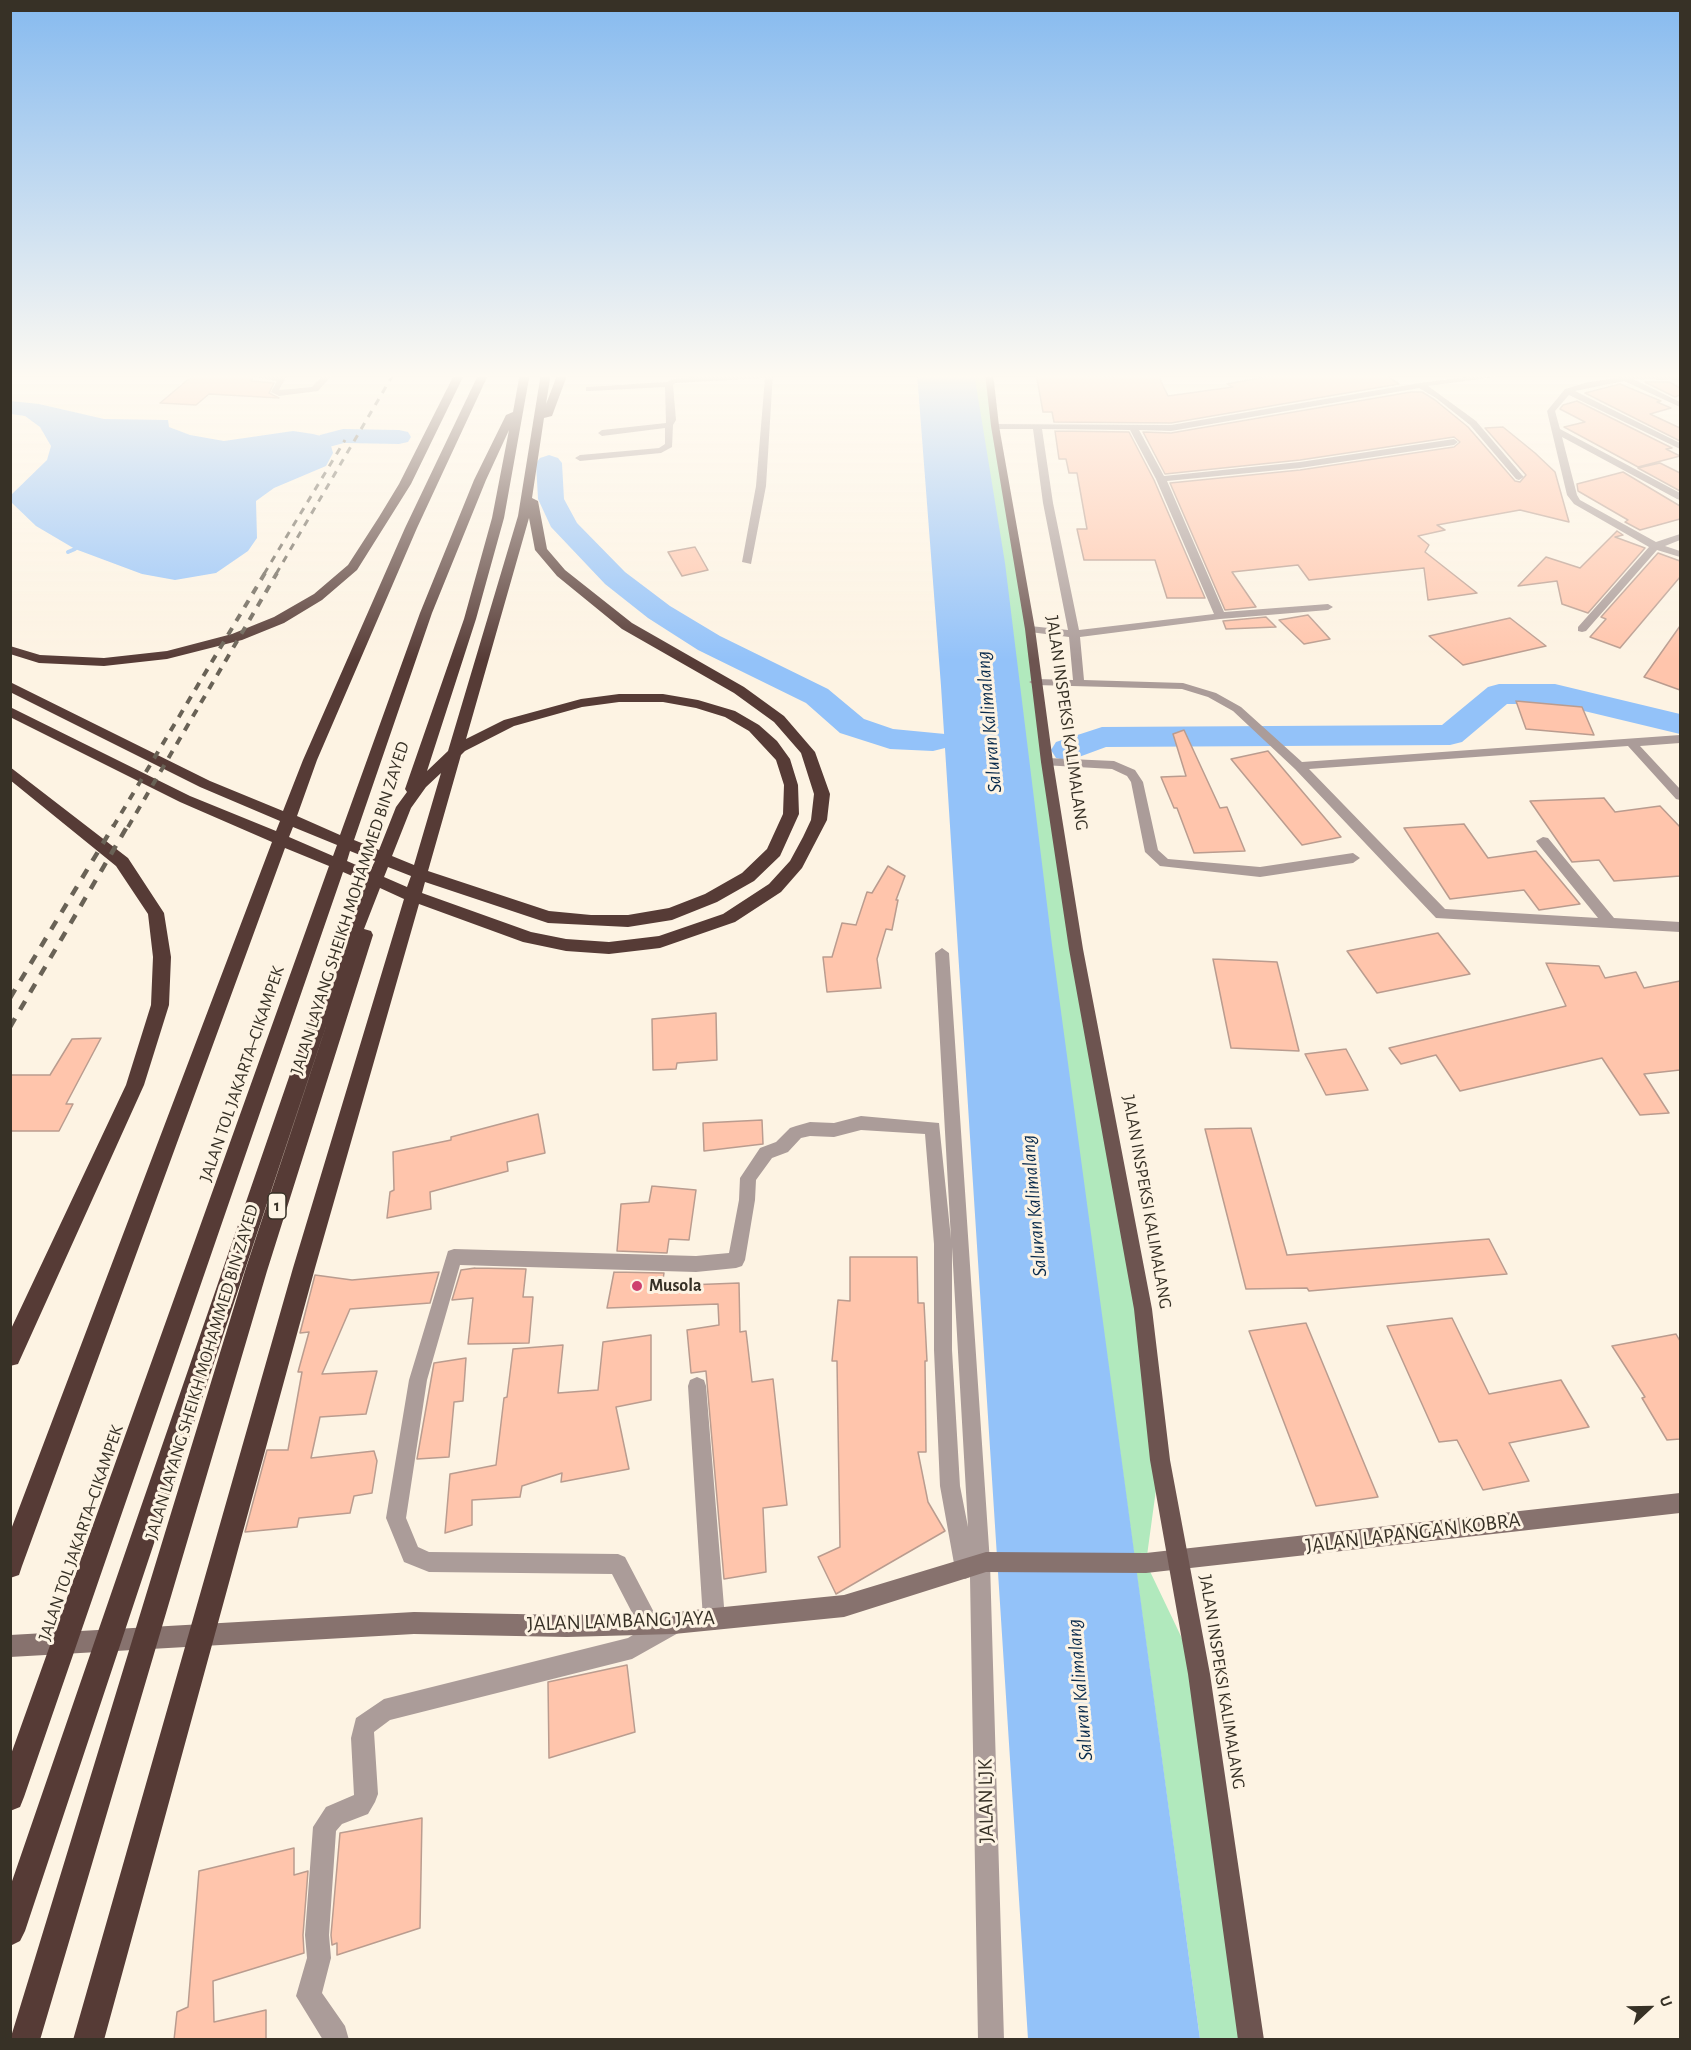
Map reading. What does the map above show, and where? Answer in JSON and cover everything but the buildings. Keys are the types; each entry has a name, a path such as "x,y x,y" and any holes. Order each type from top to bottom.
{"highway":[{"path":"10,650 39,658 104,662 167,655 237,637 279,620 318,597 352,567 385,517 413,469"},
{"path":"10,1566 310,760 439,469"},
{"name":"JALAN TOL JAKARTA–CIKAMPEK","path":"10,1797 426,613 485,469"},
{"name":"JALAN LAYANG SHEIKH MOHAMMED BIN ZAYED","path":"24,2040 256,1271 470,619 498,518 507,469"},
{"path":"88,2040 304,1268 524,516 531,469"},
{"path":"10,711 185,799 418,898 529,938 567,945 609,948 660,942 729,918 775,888 796,864 819,820 822,794 818,776 808,752 779,719 739,690 627,626 561,573 541,550 533,517 531,490 534,469"},
{"path":"10,686 205,784 437,881 548,917 591,921 628,921 672,914 711,898 748,877 774,852 791,814 791,785 783,759 772,744 754,728 730,714 698,704 663,698 619,698 553,709 509,723 460,748 421,784 404,807 307,1051 10,1931"},
{"path":"10,772 122,862 156,913 162,957 160,1005 135,1085 10,1356"}],"main road":[{"name":"JALAN INSPEKSI KALIMALANG","path":"1002,469 1030,630 1035,682 1076,949 1143,1309 1160,1460 1199,1674 1251,2040"}],"street":[{"path":"747,562 762,469"},
{"path":"1043,469 1074,634 1079,684"},
{"path":"1155,469 1220,616"},
{"path":"1161,479 1264,469"},
{"path":"1513,469 1520,477"},
{"path":"1565,469 1572,495 1577,502 1655,546 1680,554"},
{"path":"1628,469 1680,496"},
{"path":"1582,629 1655,546 1680,537"},
{"path":"1030,630 1074,634 1220,616 1328,607"},
{"path":"1035,682 1183,686 1212,695 1237,709 1299,766 1441,914 1680,927"},
{"path":"1299,766 1680,739"},
{"path":"1632,744 1680,796"},
{"path":"1047,762 1114,765 1131,773 1137,782 1152,852 1165,863 1260,872 1353,858"},
{"path":"1544,841 1610,923"},
{"path":"942,953 977,1564"},
{"path":"649,1623 618,1564 429,1562 411,1555 396,1518 418,1380 454,1257 696,1264 736,1260 747,1200 748,1178 766,1154 782,1147 796,1132 810,1129 834,1130 861,1123 933,1128 943,1244 943,1350 950,1486 977,1564"},
{"path":"697,1386 714,1619"},
{"name":"JALAN LAPANGAN KOBRA","path":"977,1564 1146,1563 1680,1503"},
{"name":"JALAN LAMBANG JAYA","path":"10,1646 414,1623 567,1626 674,1623 844,1606 977,1564"},
{"name":"JALAN LJK","path":"977,1564 991,2040"},
{"path":"336,2040 336,2035 309,1996 319,1958 317,1935 325,1827 334,1815 360,1806 363,1802 366,1794 362,1738 364,1726 384,1710 632,1648 674,1623"}],"green space":[{"path":"986,469 1004,469 1160,1460 1146,1563 1199,1674 1251,2039 1200,2039"}],"water":[{"path":"38,469 320,469 274,488 256,501 257,538 248,551 216,573 175,580 142,574 75,549 36,526 12,503 11,495"},
{"name":"Saluran Kalimalang","path":"924,469 990,469 1005,563 1052,945 1200,2039 1028,2039 941,686"}],"waterway":[{"path":"549,469 551,499 565,527 615,578 659,612 709,643 817,696 852,726 890,739 933,741"},
{"path":"68,552 75,549"},
{"path":"1068,750 1102,737 1450,735 1499,694 1555,694 1680,724"}],"railway":[{"path":"264,574 328,469"},
{"path":"276,574 338,469"},
{"path":"113,827 265,573"},
{"path":"128,827 277,573"},
{"path":"10,998 114,825"},
{"path":"10,1027 128,825"}],"place":[{"name":"Musola","path":"637,1286"}]}
